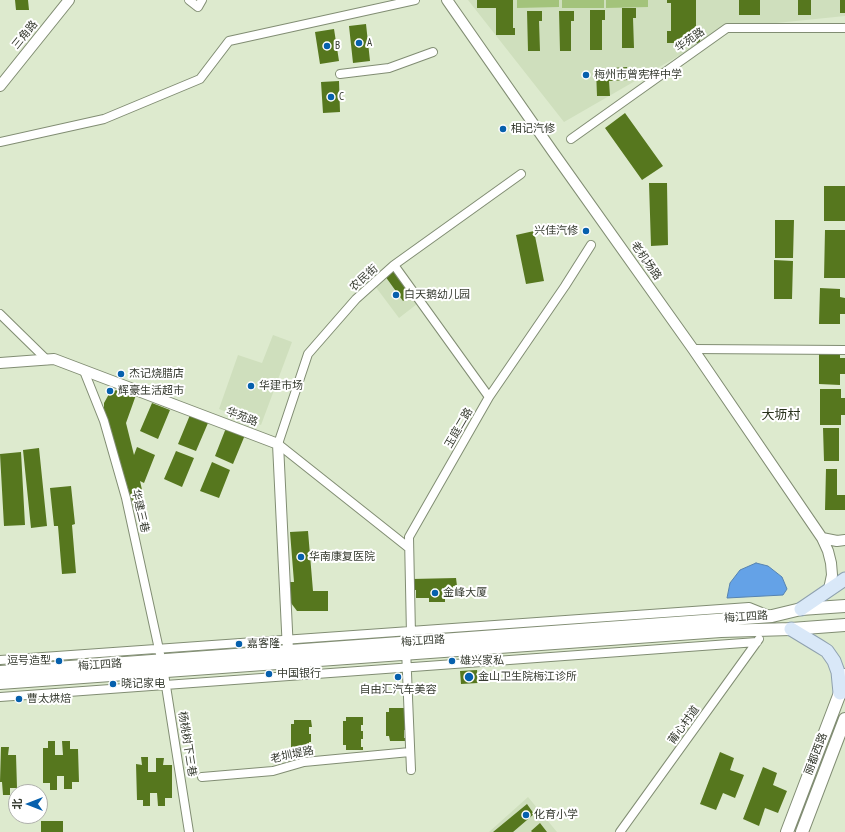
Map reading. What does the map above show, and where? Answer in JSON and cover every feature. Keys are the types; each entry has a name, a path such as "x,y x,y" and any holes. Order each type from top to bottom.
{"main road":[{"path":"801,609 845,579"},
{"name":"梅江四路","path":"0,672 772,616 801,609 845,606"},
{"name":"梅江四路","path":"0,683 721,631 791,629 845,625"},
{"path":"791,629 819,646 827,652 834,661 838,672 840,693"},
{"name":"丽都西路","path":"786,832 840,693 845,676"},
{"name":"丽都西路","path":"802,832 845,719"}],"street":[{"name":"三角路","path":"0,86 69,0"},
{"path":"189,0 198,7 202,0"},
{"path":"0,142 104,119 200,79 229,40 415,0"},
{"name":"老机场路","path":"447,0 693,349 822,538 828,551 831,563 832,575 829,589"},
{"name":"华苑路","path":"571,139 727,28 845,28"},
{"path":"340,74 389,68 433,52"},
{"name":"农民街","path":"278,444 308,354 356,299 394,265 521,174"},
{"name":"玉庭二路","path":"411,770 409,537 489,397 565,286 591,245"},
{"path":"394,265 489,397"},
{"path":"0,314 47,360"},
{"path":"693,349 845,350"},
{"name":"华苑路","path":"0,363 54,360 278,444"},
{"name":"华建三巷","path":"84,371 104,421 126,498 162,660"},
{"path":"278,444 409,548"},
{"path":"278,444 288,651"},
{"path":"822,538 836,541 845,540"},
{"path":"0,660 749,607 772,616"},
{"name":"莆心村道","path":"620,832 757,642 764,630"},
{"path":"0,696 757,642"},
{"name":"杨桃树下三巷","path":"162,660 189,832"},
{"name":"老圳堤路","path":"202,777 273,771 304,762 410,752"}],"shaded area":[{"name":"梅州市曾宪梓中学","path":"468,0 845,0 845,16 727,28 564,122"},
{"name":"白天鹅幼儿园","path":"394,272 417,304 399,318 375,286"},
{"name":"华建市场","path":"273,335 292,342 261,425 219,409 238,355 262,363"},
{"name":"化育小学","path":"528,797 557,832 489,832"}],"green space":[{"path":"517,0 559,0 559,7 517,8"},
{"path":"562,0 604,0 604,8 562,8"},
{"path":"606,0 648,0 648,7 606,8"}],"water":[{"path":"756,563 768,566 782,577 787,589 783,595 727,598 730,583 740,570"}],"building":[{"path":"15,0 28,0 29,10 16,10"},
{"path":"477,0 513,0 513,28 515,28 515,35 496,35 496,8 477,8"},
{"path":"667,0 696,0 696,32 700,32 700,43 667,43 667,31 671,31 671,3 667,3"},
{"path":"739,0 760,0 760,15 739,15"},
{"path":"798,0 811,0 811,15 798,15"},
{"path":"840,0 845,0 845,13 840,13"},
{"path":"622,8 636,8 636,18 633,18 634,48 622,48"},
{"path":"590,10 605,10 605,20 602,20 602,50 590,50"},
{"path":"527,11 542,11 542,21 539,21 540,51 528,51"},
{"path":"559,11 574,11 574,21 571,21 571,51 560,51"},
{"name":"A","path":"366,24 370,61 353,63 349,26"},
{"name":"B","path":"334,29 339,61 320,64 315,32"},
{"path":"627,67 628,80 609,81 610,96 597,96 596,69"},
{"name":"C","path":"339,81 340,112 323,113 321,82"},
{"path":"625,113 663,166 642,180 605,128"},
{"path":"649,183 667,183 668,245 651,246"},
{"path":"824,186 845,186 845,221 824,221"},
{"path":"775,220 794,220 793,258 775,258"},
{"path":"825,230 845,230 845,278 824,278"},
{"path":"534,231 544,281 526,284 516,235"},
{"path":"774,260 793,261 792,299 774,299"},
{"path":"394,270 412,294 403,301 385,276"},
{"path":"820,288 840,289 840,297 845,298 845,314 840,314 840,324 819,324"},
{"path":"819,349 840,349 840,358 845,358 845,374 840,374 840,385 819,384"},
{"path":"118,389 136,395 126,423 134,455 137,447 155,455 144,483 140,481 145,503 134,508 104,412 104,403 109,394"},
{"path":"820,389 841,389 841,398 845,398 845,415 841,415 841,425 820,425"},
{"path":"152,403 170,410 158,439 140,431"},
{"path":"190,415 208,423 196,451 178,444"},
{"path":"226,428 245,435 233,464 215,456"},
{"path":"823,428 839,428 839,461 824,461"},
{"path":"39,448 47,526 31,528 23,450"},
{"path":"176,451 194,458 182,487 164,479"},
{"path":"21,452 25,525 4,526 0,454"},
{"path":"212,462 230,470 219,498 200,491"},
{"path":"826,469 837,469 837,495 845,495 845,510 825,510"},
{"path":"71,486 75,524 72,525 76,573 62,574 58,526 54,526 50,488"},
{"name":"华南康复医院","path":"308,531 313,591 328,591 328,611 297,611 291,603 289,582 294,582 290,532"},
{"name":"金峰大厦","path":"456,578 457,586 453,586 453,596 445,596 445,602 429,602 429,598 416,598 416,590 412,590 412,579"},
{"name":"金山卫生院梅江诊所","path":"477,670 478,683 461,684 460,671"},
{"path":"389,708 406,708 404,722 406,722 406,730 404,730 404,738 406,738 406,741 390,741 389,736 386,736 386,712 389,712"},
{"path":"346,717 363,717 361,731 363,731 363,739 361,739 361,747 363,747 363,750 346,750 346,745 343,745 343,721 346,721"},
{"path":"294,720 311,720 312,727 309,727 311,742 309,742 309,750 311,750 311,753 295,753 295,748 291,748 291,724 294,724"},
{"path":"48,741 55,741 55,755 63,755 62,741 70,741 70,749 78,749 79,782 72,782 72,789 64,789 64,776 57,776 57,790 50,790 50,783 43,783 43,748 48,748"},
{"path":"1,747 9,747 8,755 16,755 17,784 8,784 8,795 3,795 2,782 0,782"},
{"path":"720,752 734,758 730,770 744,775 735,798 723,793 716,810 700,804"},
{"path":"141,757 148,757 148,772 156,772 156,758 164,758 163,765 172,765 172,798 165,798 165,806 158,806 157,793 150,793 150,806 143,806 143,800 137,800 136,764 142,765"},
{"path":"763,767 777,773 773,785 787,791 778,813 765,808 759,826 743,819"},
{"path":"527,804 534,814 513,832 493,832"},
{"path":"48,821 63,821 63,832 41,832 41,824 48,824"},
{"path":"540,823 547,832 531,831"}],"place":[{"name":"A","path":"359,43"},
{"name":"B","path":"327,46"},
{"name":"梅州市曾宪梓中学","path":"586,75"},
{"name":"C","path":"331,97"},
{"name":"相记汽修","path":"503,129"},
{"name":"兴佳汽修","path":"586,231"},
{"name":"白天鹅幼儿园","path":"396,295"},
{"name":"杰记烧腊店","path":"121,374"},
{"name":"华建市场","path":"251,386"},
{"name":"辉豪生活超市","path":"110,391"},
{"name":"华南康复医院","path":"301,557"},
{"name":"金峰大厦","path":"435,593"},
{"name":"嘉客隆","path":"239,644"},
{"name":"逗号造型","path":"59,661"},
{"name":"雄兴家私","path":"452,661"},
{"name":"中国银行","path":"269,674"},
{"name":"自由汇汽车美容","path":"398,677"},
{"name":"金山卫生院梅江诊所","path":"469,677"},
{"name":"晓记家电","path":"113,684"},
{"name":"曹太烘焙","path":"19,699"},
{"name":"化育小学","path":"526,815"}],"district":[{"name":"大坜村","path":"781,415"}]}
